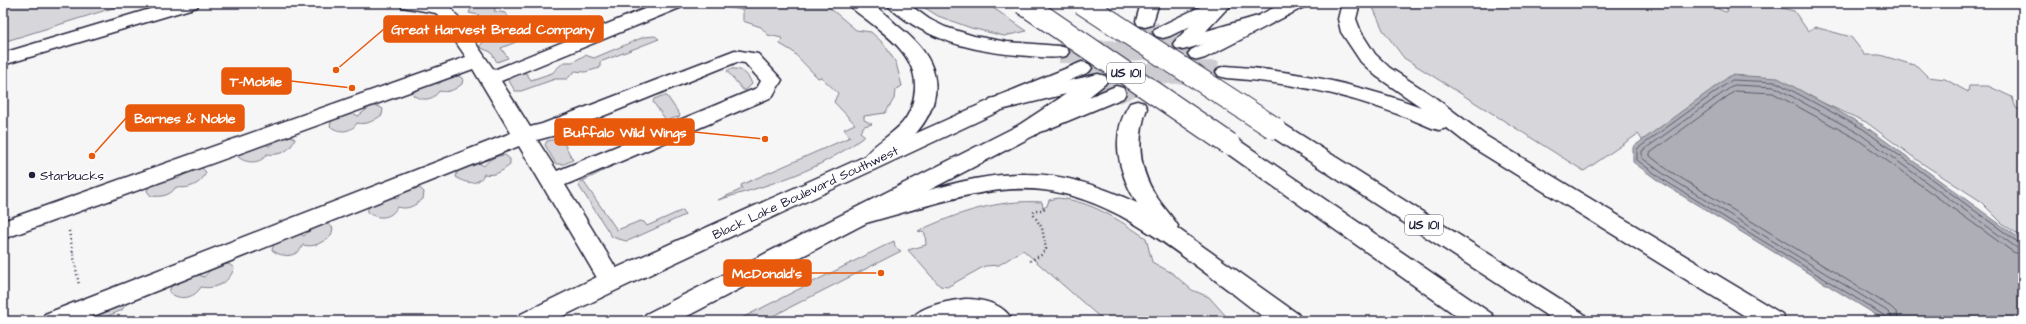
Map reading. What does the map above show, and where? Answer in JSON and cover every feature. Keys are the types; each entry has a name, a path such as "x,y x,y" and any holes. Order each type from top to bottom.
{"main road":[{"path":"3,59 190,3"},
{"path":"409,3 441,6 478,60 612,281"},
{"path":"489,79 676,3"},
{"path":"857,3 898,36 913,52 923,68 925,79 923,103 919,114 907,132 873,160"},
{"path":"895,3 922,23 966,40 996,47 1059,52"},
{"name":"US 101","path":"1023,3 1483,321"},
{"name":"US 101","path":"1082,3 1575,321"},
{"path":"1145,21 1150,3"},
{"path":"1223,3 1183,44 1258,22"},
{"path":"1163,32 1223,3"},
{"path":"1198,54 1297,3"},
{"path":"1351,3 1347,19 1351,32 1368,58 1383,72 1426,101 1478,141 1773,321"},
{"path":"54,321 523,136 548,130 734,56 751,58 772,80 765,92 551,182"},
{"path":"3,230 478,60"},
{"name":"Black Lake Boulevard Southwest","path":"530,321 612,281 873,160 997,104 1082,68"},
{"path":"1226,72 1264,73 1308,79 1350,89 1393,103 1478,141"},
{"path":"997,104 1057,88 1098,80 1068,103 1027,130"},
{"path":"654,321 862,216 1027,130 1116,93"},
{"path":"1136,108 1129,134 1128,152 1133,176 1144,199 1181,243"},
{"path":"862,216 978,187 1010,182 1039,182 1082,191 1133,211 1181,243 1289,321"},
{"path":"923,321 945,312 971,308 986,312 1000,321"}],"path":[{"path":"1030,261 1041,255 1046,249 1042,228 1033,214 1035,210 1043,210 1046,208 1046,203"},
{"path":"66,207 83,309"}],"shaded area":[{"path":"3,3 129,3 3,42"},
{"path":"455,3 497,4 494,11 505,13 514,23 505,33 512,34 516,42 501,48 508,58 497,62 491,52 479,47 487,38 479,37 470,27 479,15 469,13 473,4"},
{"path":"723,3 824,3 856,30 871,32 884,44 896,63 902,86 895,90 894,99 885,113 864,116 864,120 872,124 864,126 860,132 865,136 830,159 777,182 718,200 742,189 741,185 850,137 844,129 855,124 834,102 838,93 821,77 818,78 792,51 780,44 782,38 768,35 761,27 743,21 743,10 725,7"},
{"path":"917,3 986,3 1027,31 1004,36 971,28 938,16"},
{"path":"1371,3 1706,3 1725,12 1728,11 1723,3 1760,3 1762,7 1778,7 1794,11 1808,31 1815,27 1851,37 1865,55 1880,55 1917,66 1928,77 1945,79 1968,92 1969,86 1988,86 2012,97 2016,108 2023,111 2023,238 2003,224 1979,200 1920,162 1866,122 1805,95 1647,147 1638,134 1584,171 1404,58 1383,30"},
{"path":"655,36 659,39 600,62 600,68 585,72 575,71 567,79 555,79 521,91 515,91 509,81 521,73 526,73 531,80 552,73 564,62 573,62 585,55 594,58 644,37"},
{"path":"730,69 738,69 744,72 752,84 746,90 743,90 727,71"},
{"path":"459,76 463,79 462,84 456,88 446,92 439,91 434,97 427,99 413,95 415,88 432,82 439,84 448,78"},
{"path":"667,96 680,115 679,117 666,120 653,102 654,99"},
{"path":"378,106 383,109 382,115 370,122 357,123 351,129 344,131 337,130 330,126 332,119 351,112 358,116 370,107"},
{"path":"282,136 291,136 295,139 291,147 284,152 267,154 261,160 254,162 245,161 238,157 242,150 262,142 269,146"},
{"path":"561,138 573,160 564,164 556,164 545,145 547,141"},
{"path":"505,155 510,159 510,165 498,173 484,174 479,181 472,183 463,181 456,177 458,170 477,162 484,166 493,158"},
{"path":"202,168 206,172 204,176 198,183 190,187 176,187 168,194 162,196 151,196 147,191 150,183 171,175 178,179 189,171"},
{"path":"603,169 607,169 583,181 617,230 640,221 644,222 647,226 683,210 685,215 630,240 626,241 612,237 579,186 585,177"},
{"path":"420,188 424,192 423,199 411,207 397,207 391,214 383,217 375,216 367,212 370,204 389,195 397,199 407,191"},
{"path":"1058,198 1082,203 1104,212 1146,238 1152,262 1172,273 1192,290 1209,297 1225,315 1235,321 1104,321 1023,250 999,265 985,266 947,287 940,286 908,250 926,245 925,233 918,231 948,218 994,205 1010,203 1042,202 1043,208 1047,206 1049,200"},
{"path":"328,224 333,228 331,236 318,244 311,246 303,245 297,252 289,255 276,253 272,250 275,241 297,232 304,236 315,227"},
{"path":"894,241 895,247 901,251 763,321 736,321"},
{"path":"229,264 234,268 226,281 222,284 207,288 201,287 194,294 182,298 169,292 173,282 195,273 204,277 209,271 221,265"},
{"path":"121,304 125,305 122,310 97,321 79,321"}],"water":[{"path":"1731,75 1778,78 1865,126 2023,241 2023,321 1886,321 1660,182 1633,162 1633,147"}],"tunnel":[{"path":"1082,68 1163,32"},
{"path":"1059,52 1122,51 1183,44"},
{"path":"1116,93 1198,54"},
{"path":"1098,80 1159,73 1226,72"}],"place":[{"name":"Great Harvest Bread Company","path":"336,70"},
{"name":"T-Mobile","path":"352,88"},
{"name":"Buffalo Wild Wings","path":"765,139"},
{"name":"Barnes & Noble","path":"92,156"},
{"name":"Starbucks","path":"32,175"},
{"name":"McDonald's","path":"881,273"}]}
